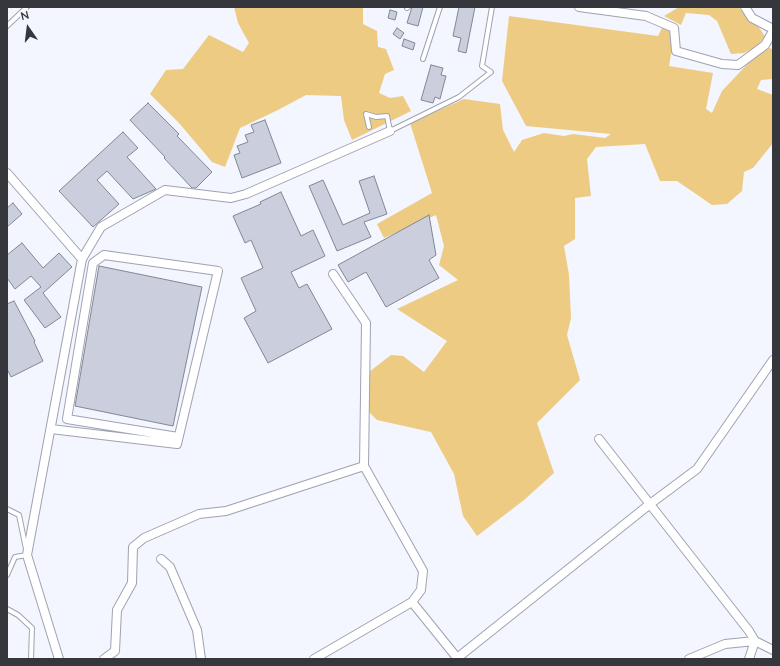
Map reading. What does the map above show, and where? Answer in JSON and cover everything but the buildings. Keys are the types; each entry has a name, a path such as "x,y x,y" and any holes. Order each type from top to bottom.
{"street":[{"path":"579,7 646,16 674,28 676,52 722,64 738,65 764,45 773,30 752,18 745,7"},
{"path":"60,659 27,555 82,259 101,227 165,190 231,198 246,194 390,131"},
{"path":"7,173 82,259"},
{"path":"51,429 177,444 218,272 104,255 93,263 67,419 178,437"},
{"path":"314,659 412,602 421,590 423,571 364,466 366,323 333,274"},
{"path":"412,602 457,659 650,504 697,469 773,360"},
{"path":"599,439 755,641 773,650"},
{"path":"104,659 115,651 117,610 132,582 133,547 144,538 199,514 226,511 364,466"},
{"path":"161,559 170,567 197,630 201,659"},
{"path":"689,659 724,644 755,641"},
{"path":"749,659 755,641"}],"lane":[{"path":"7,26 27,7"},
{"path":"423,59 440,7"},
{"path":"369,127 366,114 376,117 387,116 390,131 460,97 491,72 482,66 492,7"},
{"path":"7,510 19,515 27,555 15,557 7,575"},
{"path":"7,609 18,615 32,628 30,659"}],"shaded area":[{"path":"234,7 363,7 363,24 377,31 378,47 386,49 394,70 385,74 379,93 390,98 403,96 411,111 352,140 344,120 341,96 306,95 240,128 225,167 212,162 179,123 150,94 166,70 183,69 209,35 243,52 249,43 238,23"},
{"path":"679,7 738,7 756,24 765,36 759,44 772,49 773,79 761,80 757,89 773,95 773,143 753,168 744,172 742,191 727,204 712,205 677,181 660,181 645,144 596,147 587,159 591,196 575,198 575,239 564,246 569,275 571,318 567,335 580,380 537,423 554,473 524,500 477,536 463,516 454,474 431,432 377,420 367,410 369,372 391,355 403,356 424,372 447,341 397,309 458,280 439,265 444,246 436,215 384,238 377,224 432,193 410,123 464,99 500,104 503,130 514,152 522,140 544,133 564,136 573,134 605,138 611,134 526,126 502,81 509,16 658,36 662,28 671,30 673,42 669,66 713,73 706,109 712,113 722,91 754,57 754,48 744,53 731,54 717,21 709,15 686,13 681,25 664,16"}]}
